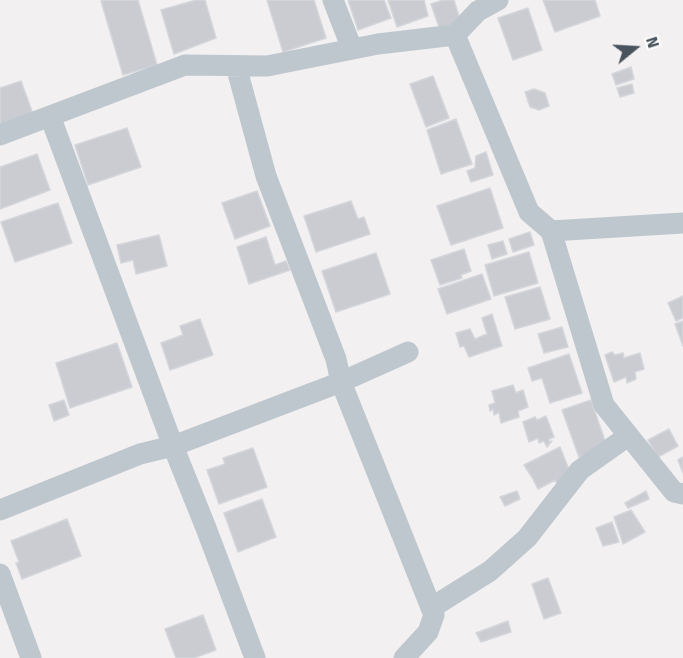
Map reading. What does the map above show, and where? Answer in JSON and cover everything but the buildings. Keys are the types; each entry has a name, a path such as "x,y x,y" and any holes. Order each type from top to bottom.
{"street":[{"path":"333,0 352,49"},
{"path":"0,135 185,65 267,66 378,44 455,34 478,11 498,0"},
{"path":"455,34 529,212 551,231 604,405 674,492 683,494"},
{"path":"236,66 266,176 336,359 341,382 434,615 428,632 404,658"},
{"path":"50,116 172,446 255,658"},
{"path":"551,231 683,223"},
{"path":"0,510 140,454 172,446 341,382 408,352"},
{"path":"430,608 490,571 527,538 580,470 628,436"},
{"path":"0,574 5,602 31,658"}]}
